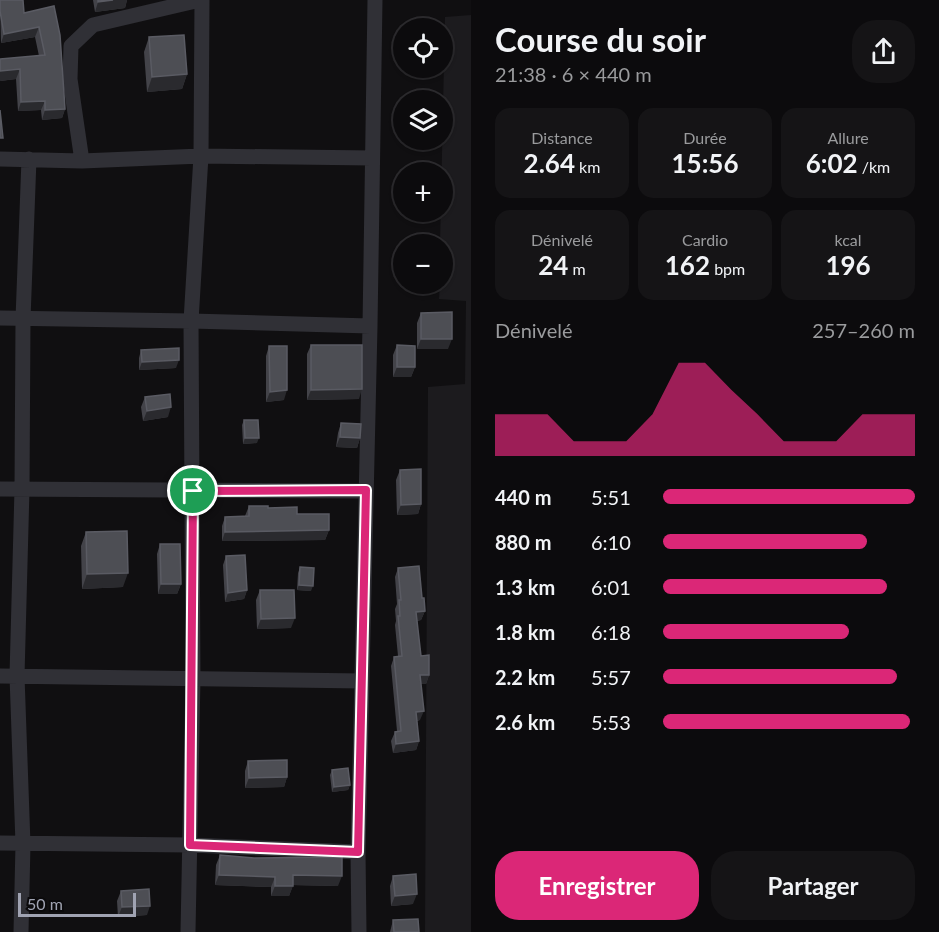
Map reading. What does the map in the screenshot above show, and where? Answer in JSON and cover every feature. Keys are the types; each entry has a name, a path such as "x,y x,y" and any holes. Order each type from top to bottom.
{"street":[{"path":"82,160 70,79 70,46 93,25 201,0 201,156 191,321 193,678 188,932"},
{"path":"359,932 358,852 375,0"},
{"path":"0,159 82,160 201,156 372,158"},
{"path":"21,932 23,844 17,676 22,489 23,319 29,159"},
{"path":"0,318 370,326"},
{"path":"0,489 366,490"},
{"path":"0,676 362,681"},
{"path":"0,843 190,845 358,852"}],"shaded area":[{"path":"471,15 471,932 425,932 428,387 465,384 466,301 439,299 439,294 453,294 453,234 440,234 440,222 453,222 453,162 442,162 442,150 453,150 453,90 443,90 444,78 453,78 453,18 445,17"}],"building":[{"path":"0,0 23,0 24,13 54,6 60,35 65,109 45,110 45,101 21,102 20,69 0,71 0,59 45,55 39,27 4,34"},
{"path":"184,35 187,74 152,77 149,37"},
{"path":"0,110 3,138 0,138"},
{"path":"452,312 452,339 421,339 421,313"},
{"path":"311,345 362,345 362,389 311,390"},
{"path":"397,345 415,346 415,367 397,367"},
{"path":"269,346 287,346 287,390 270,392"},
{"path":"179,348 179,360 142,362 141,350"},
{"path":"170,394 171,407 147,411 145,397"},
{"path":"244,420 258,420 259,438 245,438"},
{"path":"341,423 361,424 360,438 340,437"},
{"path":"421,469 421,504 401,505 400,470"},
{"path":"249,506 297,507 297,514 329,514 329,530 225,532 225,517 249,516"},
{"path":"127,531 128,573 87,574 86,532"},
{"path":"160,544 180,544 181,584 161,584"},
{"path":"245,555 247,590 228,593 226,556"},
{"path":"419,566 425,611 416,612 421,656 429,655 429,675 420,675 424,711 416,712 419,741 396,744 395,732 401,731 394,657 402,656 398,616 400,616 399,600 401,600 398,568"},
{"path":"300,567 314,568 313,586 299,585"},
{"path":"260,590 294,590 295,618 261,619"},
{"path":"287,760 287,777 249,778 248,761"},
{"path":"348,768 350,785 334,787 332,770"},
{"path":"220,855 254,858 342,857 342,876 293,875 293,886 275,886 275,877 219,875"},
{"path":"416,874 417,894 395,896 393,876"},
{"path":"149,889 150,906 122,907 121,891"},
{"path":"418,919 419,932 394,932 393,920"}],"route":[{"path":"366,490 358,852 190,845 193,491 366,490"}]}
